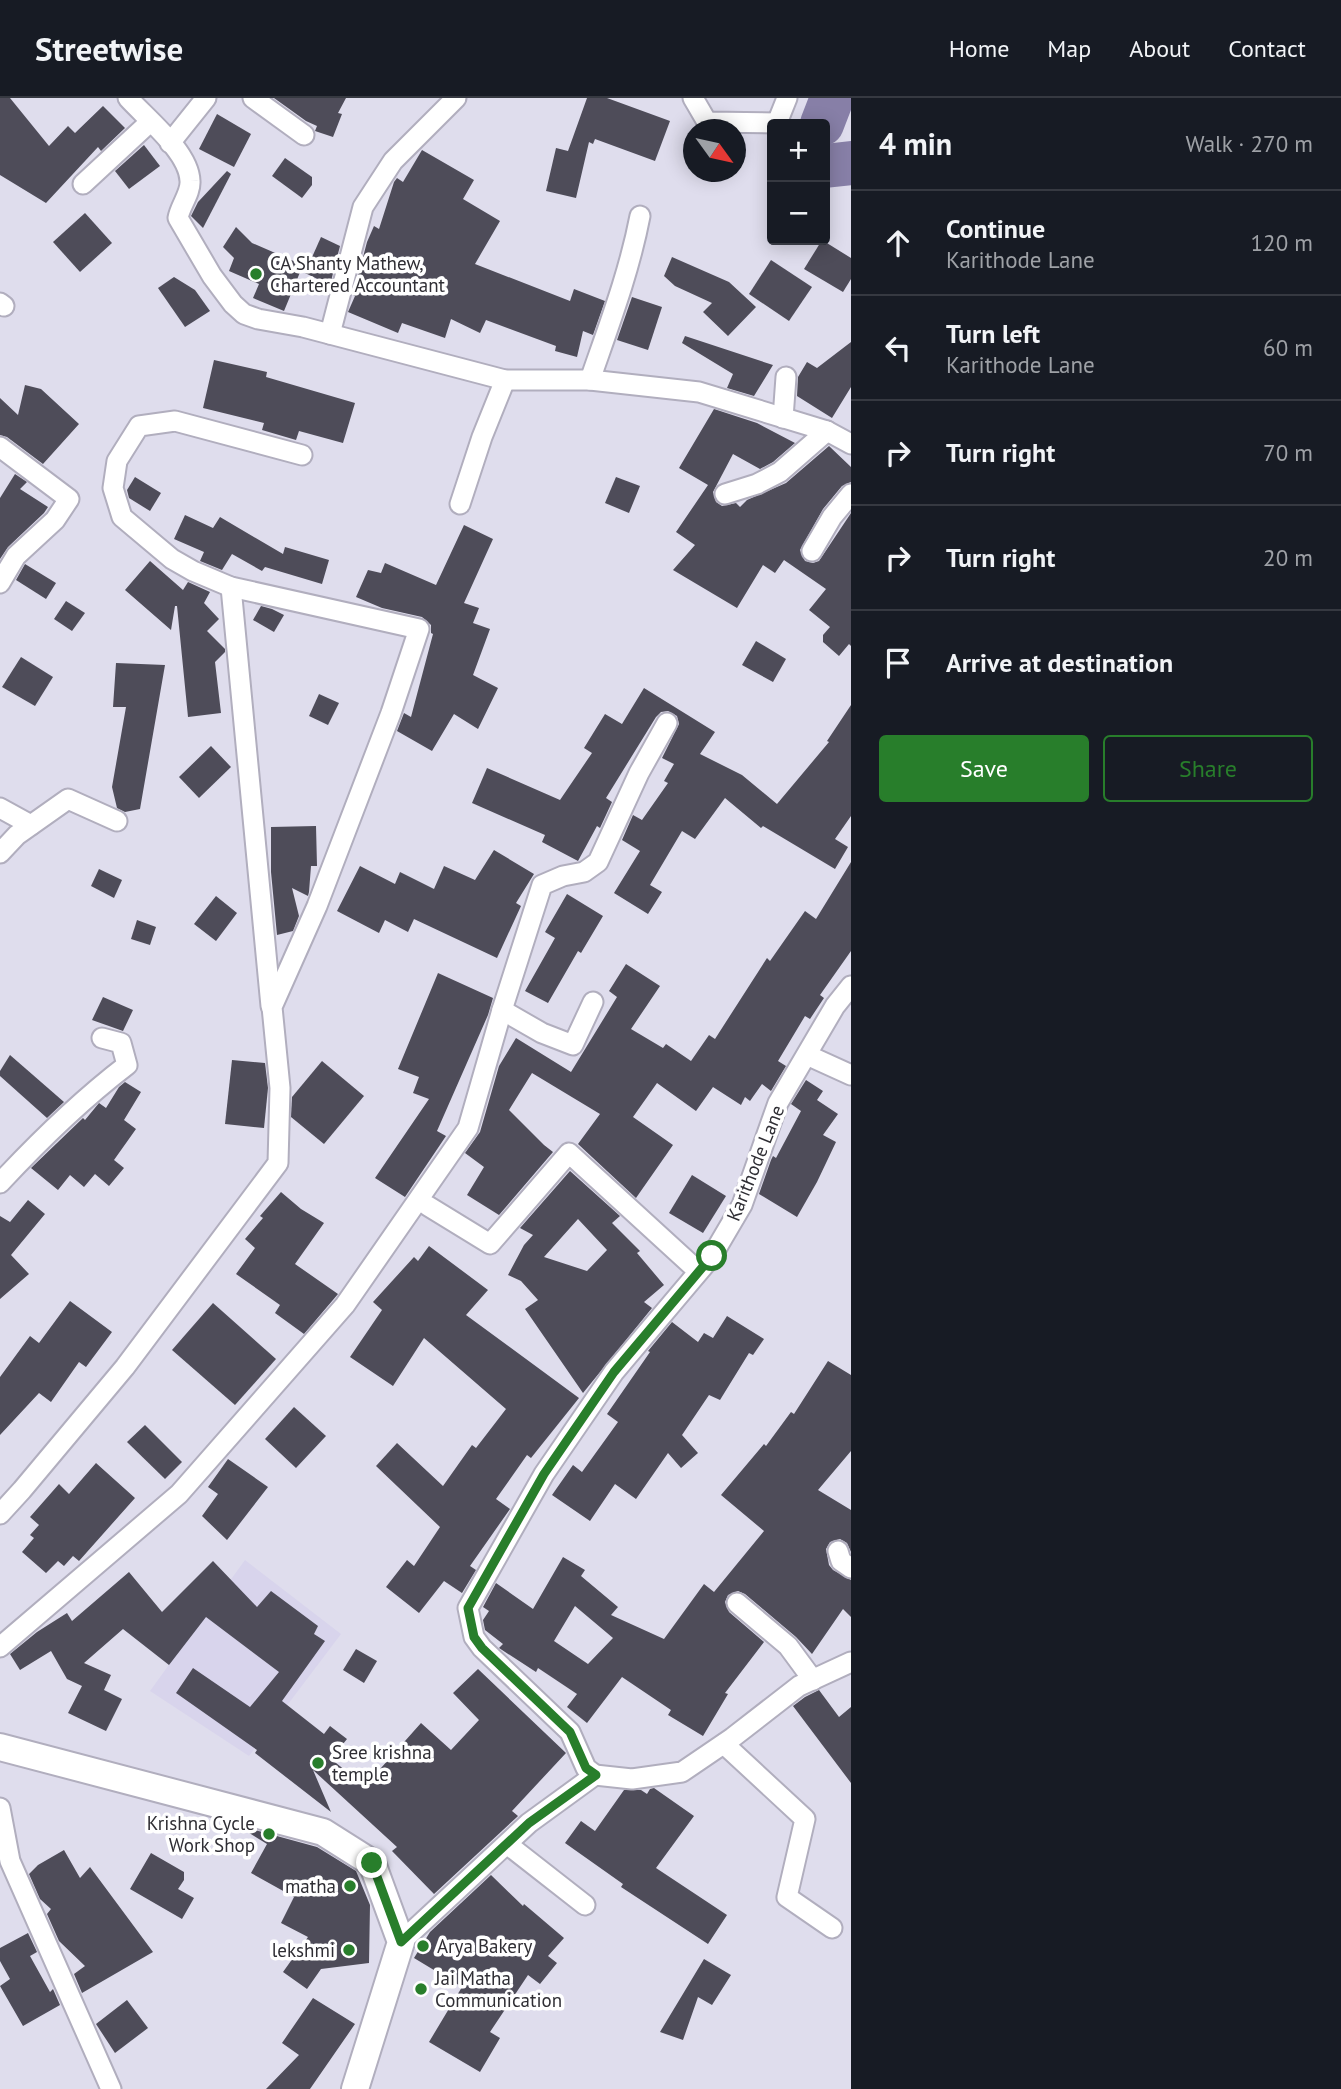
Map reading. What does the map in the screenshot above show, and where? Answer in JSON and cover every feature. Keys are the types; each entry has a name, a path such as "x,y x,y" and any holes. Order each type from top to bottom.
{"main road":[{"path":"0,1749 323,1832 372,1863 401,1942 355,2089"}],"street":[{"path":"128,98 187,163 191,185 180,207 178,218 212,276 244,314 505,380 590,380 699,392 827,431 851,444"},
{"path":"170,143 206,98"},
{"path":"253,98 304,135"},
{"path":"330,334 363,207 393,161 456,98"},
{"path":"693,98 707,122 777,123 788,98"},
{"path":"83,184 150,122"},
{"path":"590,380 619,301 640,216"},
{"path":"783,418 786,377"},
{"path":"460,504 482,437 505,380"},
{"path":"271,1007 322,893 391,713 419,629 231,587 192,571 172,559 122,517 113,488 117,461 139,426 175,421 302,455"},
{"path":"724,494 757,484 780,472 827,431"},
{"path":"0,447 69,499 55,520 16,556 0,583"},
{"path":"813,551 832,517 851,494"},
{"path":"0,1514 125,1367 278,1163 280,1088 231,587"},
{"path":"0,1647 179,1494 345,1305 468,1128 542,885 563,876 584,872 598,862 639,773 667,723"},
{"path":"0,853 17,835 68,799 117,821"},
{"path":"0,808 31,825"},
{"name":"Karithode Lane","path":"596,1775 586,1768 570,1732 482,1648 474,1637 468,1608 544,1474 614,1372 712,1256 742,1205 778,1102 835,1006 851,986"},
{"path":"502,1010 542,1033 573,1045 593,1002"},
{"path":"0,1183 43,1137 88,1095 127,1065 121,1043 102,1038"},
{"path":"807,1055 851,1075"},
{"path":"428,1206 490,1244 569,1153 698,1271"},
{"path":"838,1551 841,1561 851,1568"},
{"path":"737,1603 788,1646 813,1680"},
{"path":"401,1942 529,1823 596,1775 632,1779 682,1773 799,1686 851,1662"},
{"path":"724,1744 805,1819 787,1897 832,1928"},
{"path":"0,1808 10,1861 111,2089"},
{"path":"507,1844 585,1905"}],"shaded area":[{"path":"245,1560 341,1634 249,1756 150,1691"}],"building":[{"path":"0,98 10,98 49,146 68,126 75,133 103,106 125,128 101,151 98,147 46,203 0,175"},
{"path":"274,98 346,98 338,113 342,114 333,137 315,131 317,126"},
{"path":"587,98 607,98 670,121 655,161 595,139 593,144 589,142 576,198 546,191 556,148 568,151"},
{"path":"217,114 251,134 234,167 199,149"},
{"path":"144,145 160,166 129,189 115,171"},
{"path":"422,150 474,180 463,199 500,221 475,264 570,301 574,289 605,301 593,335 583,331 577,357 555,351 556,346 486,320 480,333 451,319 445,338 402,323 398,333 348,312 355,296 353,295 367,242 374,226 379,229 394,182 397,178 403,182"},
{"path":"285,158 312,177 312,185 302,198 272,176"},
{"path":"227,171 231,174 203,228 191,216 198,202"},
{"path":"85,213 112,243 80,272 53,242"},
{"name":"CA Shanty Mathew, Chartered Accountant","path":"236,227 252,243 303,265 284,311 253,298 259,284 229,271 234,258 223,247"},
{"path":"321,237 340,246 330,285 305,273"},
{"path":"819,245 830,245 851,258 851,279 843,292 804,269"},
{"path":"672,257 729,282 756,307 728,336 703,312 712,303 675,286 664,276"},
{"path":"771,260 812,287 789,321 749,294"},
{"path":"174,277 195,290 210,311 185,327 158,288"},
{"path":"632,297 662,307 648,350 617,340"},
{"path":"685,336 773,365 754,396 727,388 733,374 682,343"},
{"path":"851,342 851,387 832,418 797,396 798,377 807,362 817,368"},
{"path":"214,360 267,372 266,377 355,403 343,443 299,431 296,440 262,430 264,423 203,408"},
{"path":"25,385 41,389 79,424 43,464 7,437 0,435 0,398 18,415"},
{"path":"714,409 757,423 795,443 773,462 760,469 733,454 713,492 716,502 722,506 736,503 740,507 747,500 786,483 829,446 851,467 851,482 842,486 823,509 800,550 805,561 819,561 851,513 851,646 849,644 839,656 823,642 823,635 830,627 809,610 826,589 784,560 775,573 763,565 737,608 673,570 695,545 676,532 708,485 679,468"},
{"path":"15,474 27,482 20,489 48,507 8,547 0,559 0,498"},
{"path":"135,477 161,493 150,511 129,498 127,490"},
{"path":"616,477 640,486 629,513 605,503"},
{"path":"185,515 213,528 220,517 283,554 285,547 329,560 322,584 265,567 262,571 232,554 222,570 200,561 204,552 174,539"},
{"path":"464,525 493,539 464,603 479,608 473,623 490,629 473,675 498,688 478,729 454,714 432,751 397,731 404,713 411,717 433,634 431,625 422,617 382,608 356,597 368,570 381,573 385,563 436,585"},
{"path":"150,561 183,590 188,582 210,592 204,603 219,619 207,631 225,649 215,662 221,713 188,717 177,606 171,630 125,590"},
{"path":"25,564 56,583 46,599 16,580"},
{"path":"66,601 85,613 72,631 54,619"},
{"path":"261,606 284,615 274,632 253,620"},
{"path":"756,641 786,659 773,682 742,665"},
{"path":"21,657 53,677 35,706 2,687"},
{"path":"116,663 165,665 140,809 125,812 117,808 112,787 126,707 113,707"},
{"path":"644,688 715,732 700,754 742,775 777,804 829,742 827,741 851,705 851,816 835,839 848,847 835,869 763,826 761,828 725,798 695,839 682,831 650,885 662,892 648,914 614,893 640,851 622,840 633,815 642,820 668,783 664,781 674,764 662,758 679,724 677,716 668,711 661,712 656,717 606,798 612,802 600,828 597,826 578,861 542,842 545,835 472,803 487,768 560,800 592,753 584,748 605,714 622,724"},
{"path":"319,694 339,703 328,725 309,716"},
{"path":"211,746 231,767 199,798 179,777"},
{"path":"316,826 317,866 311,866 308,896 292,888 299,916 293,931 277,935 271,872 271,827"},
{"path":"494,850 534,874 516,903 521,906 497,958 414,919 408,932 385,920 379,933 337,911 360,866 395,884 400,872 434,889 444,866 475,880"},
{"path":"851,862 851,951 820,995 824,998 810,1019 805,1016 778,1061 786,1066 771,1091 762,1084 750,1101 745,1097 741,1105 713,1087 696,1111 657,1083 633,1117 673,1145 636,1198 578,1144 600,1114 532,1073 509,1110 553,1152 499,1215 467,1195 484,1167 465,1153 480,1132 499,1066 516,1038 571,1072 617,997 609,991 626,964 660,986 631,1029 663,1048 666,1044 691,1061 709,1035 715,1039 767,958 770,961 805,911 816,919"},
{"path":"99,869 122,880 114,898 91,886"},
{"path":"567,894 603,916 581,953 578,951 548,1003 525,991 555,938 545,932"},
{"path":"216,896 237,913 216,941 194,924"},
{"path":"137,920 156,927 150,945 131,939"},
{"path":"438,973 493,998 437,1131 446,1136 405,1197 375,1178 429,1099 413,1093 419,1077 398,1069"},
{"path":"103,997 133,1010 123,1031 92,1020"},
{"path":"10,1055 64,1102 47,1118 0,1076 0,1071"},
{"path":"232,1060 265,1063 268,1088 264,1128 225,1124"},
{"path":"322,1061 364,1096 324,1144 291,1117 292,1097"},
{"path":"806,1080 823,1091 817,1100 838,1114 823,1135 836,1142 797,1217 759,1194 773,1156 776,1158 801,1111 791,1104"},
{"path":"125,1082 141,1092 124,1120 136,1129 114,1160 124,1168 109,1186 95,1174 84,1187 70,1175 58,1190 31,1168 83,1118 85,1120 99,1103 106,1108"},
{"path":"570,1171 620,1216 612,1223 640,1251 637,1253 664,1285 644,1302 652,1308 583,1393 525,1309 538,1300 521,1281 508,1275 524,1245 533,1235 520,1228","holes":["578,1219 607,1250 587,1271 544,1257"]},
{"path":"692,1175 726,1196 703,1233 669,1213"},
{"path":"281,1192 324,1223 295,1264 338,1294 304,1334 275,1313 280,1305 236,1274 255,1248 245,1239"},
{"path":"28,1200 45,1214 11,1255 29,1274 0,1299 0,1216 10,1222"},
{"path":"429,1246 488,1290 466,1315 579,1398 531,1458 527,1455 496,1499 510,1509 470,1566 476,1570 462,1593 444,1581 419,1613 386,1587 407,1560 414,1566 440,1527 376,1466 397,1443 443,1486 472,1445 476,1448 506,1409 424,1338 393,1386 350,1357 382,1310 373,1302 414,1257 418,1261"},
{"path":"70,1301 112,1332 86,1367 79,1362 51,1402 39,1393 0,1435 0,1377 30,1336 39,1343"},
{"path":"213,1303 276,1359 235,1405 172,1350"},
{"path":"727,1316 764,1339 753,1355 749,1353 720,1400 709,1395 682,1435 698,1453 681,1468 668,1453 636,1499 615,1484 590,1521 552,1495 573,1465 582,1472 618,1422 607,1414 650,1352 648,1351 672,1322 698,1342 704,1333 713,1338"},
{"path":"828,1361 851,1375 851,1451 818,1490 851,1510 851,1552 847,1543 840,1539 830,1542 826,1549 829,1565 833,1570 851,1580 851,1617 843,1609 812,1654 745,1594 738,1591 728,1595 725,1602 729,1612 764,1642 725,1693 728,1694 703,1736 668,1715 671,1710 622,1677 587,1723 567,1707 577,1694 538,1668 536,1672 499,1648 503,1644 485,1630 483,1620 489,1611 483,1607 496,1583 533,1609 563,1557 585,1570 581,1576 618,1607 611,1615 664,1639 704,1584 714,1592 764,1531 721,1495 764,1444 766,1446 791,1412 794,1414","holes":["575,1606 613,1638 588,1664 554,1641"]},
{"path":"294,1407 326,1436 296,1468 265,1439"},
{"path":"145,1425 182,1462 165,1479 127,1442"},
{"path":"228,1459 268,1487 227,1540 202,1516 218,1494 208,1487"},
{"path":"96,1463 135,1498 79,1561 73,1556 64,1566 58,1561 46,1573 22,1552 34,1538 30,1535 39,1525 30,1517 59,1484 69,1494"},
{"path":"213,1561 257,1607 271,1591 318,1626 314,1634 325,1641 282,1701 324,1734 330,1726 347,1739 331,1759 365,1786 421,1723 451,1750 479,1720 453,1693 478,1669 566,1753 512,1811 518,1816 434,1894 392,1851 397,1847 313,1770 331,1812 255,1753 257,1750 176,1693 193,1668 250,1707 279,1672 206,1617 169,1665 123,1629 84,1663 111,1675 104,1690 122,1699 106,1731 68,1713 82,1686 67,1679 51,1651 20,1670 10,1654 67,1613 72,1621 129,1572 162,1612"},
{"path":"356,1649 377,1661 364,1683 343,1670"},
{"path":"819,1690 839,1717 851,1707 851,1783 793,1706"},
{"path":"654,1788 694,1816 656,1868 727,1915 708,1944 621,1887 623,1884 565,1843 581,1821 595,1831 624,1790 641,1790 647,1794"},
{"path":"244,1827 317,1847 356,1871 370,1905 369,1963 321,1969 307,1989 283,1972 308,1937 281,1923 294,1897 251,1873 267,1844 243,1829"},
{"path":"64,1850 80,1878 90,1867 153,1952 82,1993 74,1974 85,1966 59,1941 47,1914 51,1909 40,1899 29,1874 38,1865"},
{"path":"151,1853 184,1872 184,1880 178,1889 194,1898 182,1919 130,1889"},
{"path":"491,1875 523,1906 524,1904 564,1938 548,1956 557,1963 540,1984 528,1975 490,2032 500,2038 480,2072 429,2042 462,1987 414,1958 430,1932"},
{"path":"28,1933 37,1952 30,1956 50,1992 53,1989 60,2005 23,2026 0,1986 10,1979 0,1961 0,1948"},
{"path":"704,1959 731,1975 712,2005 698,1997 683,2040 660,2032"},
{"path":"313,1998 355,2024 310,2089 266,2089 299,2055 282,2043"},
{"path":"127,2000 148,2028 115,2053 96,2024"}],"waterway":[{"path":"824,119 832,98"},
{"path":"830,165 851,163"}],"place":[{"name":"CA Shanty Mathew, Chartered Accountant","path":"256,274"},
{"name":"Sree krishna temple","path":"318,1763"},
{"name":"Krishna Cycle Work Shop","path":"269,1834"},
{"name":"matha","path":"350,1886"},
{"name":"Arya Bakery","path":"423,1946"},
{"name":"lekshmi","path":"349,1950"},
{"name":"Jai Matha Communication","path":"421,1989"}],"route":[{"path":"372,1863 401,1942 529,1823 596,1775 586,1768 570,1732 482,1648 474,1637 468,1608 544,1474 614,1372 712,1256"}]}
